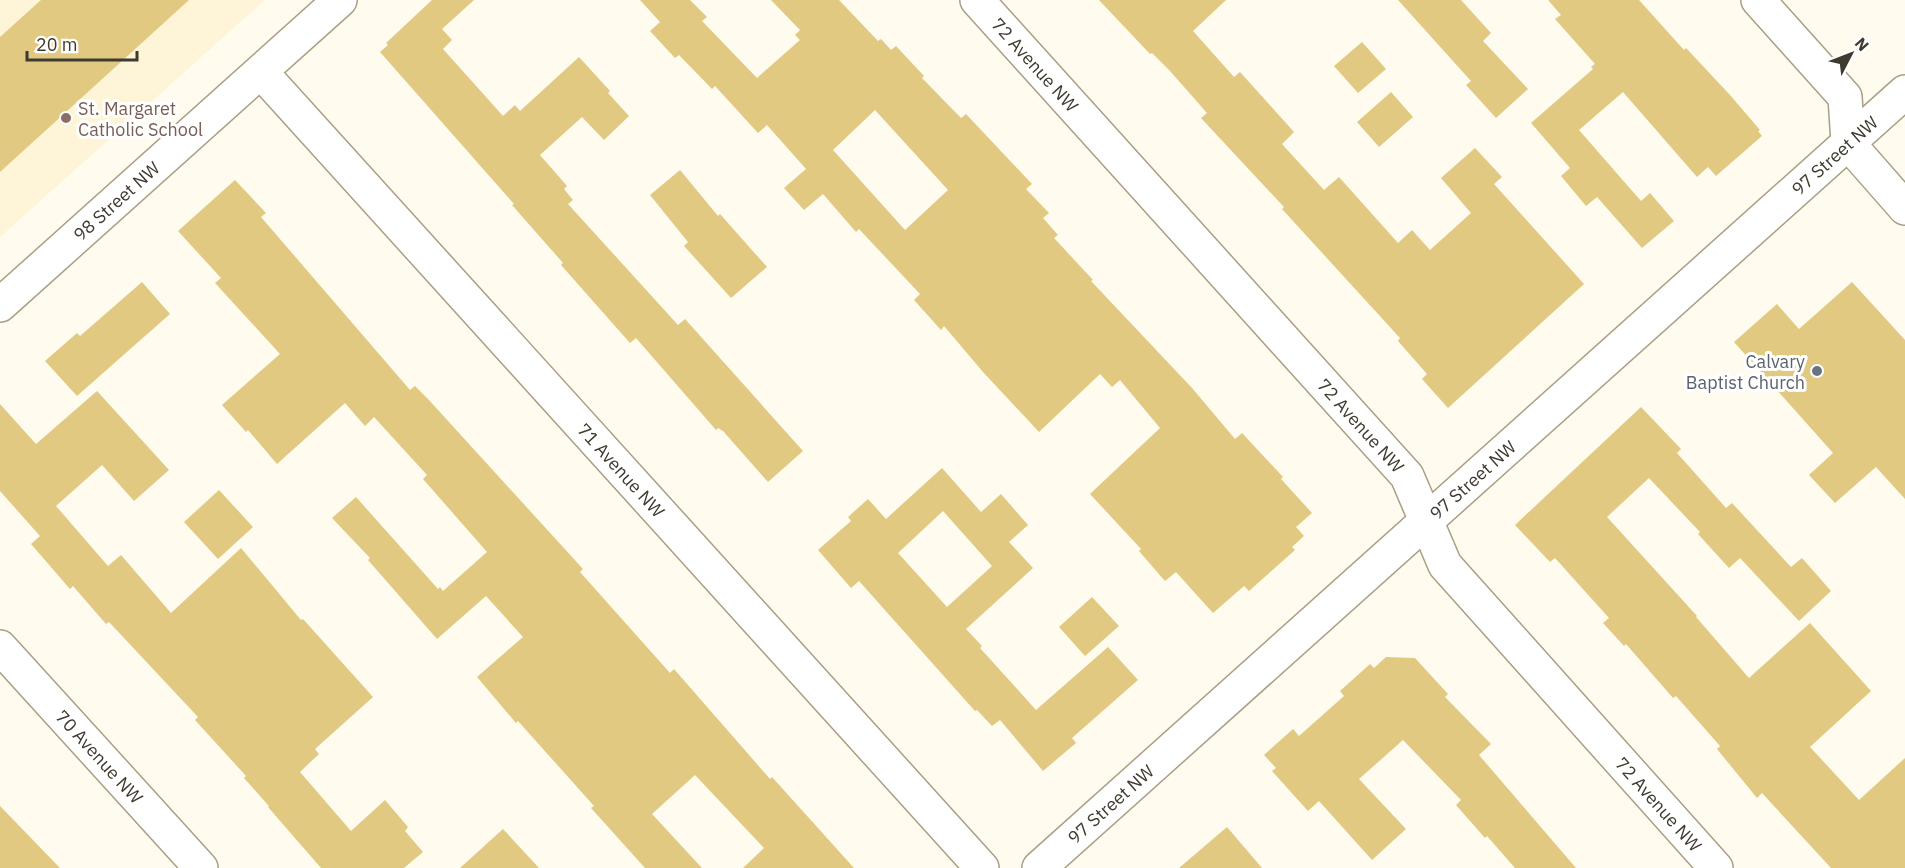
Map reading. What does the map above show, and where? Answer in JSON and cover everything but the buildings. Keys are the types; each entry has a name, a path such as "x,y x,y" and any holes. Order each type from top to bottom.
{"street":[{"name":"98 Street NW","path":"0,305 340,0"},
{"name":"72 Avenue NW","path":"977,0 1407,476 1445,565 1716,868"},
{"path":"1758,0 1845,97 1848,143 1905,208"},
{"name":"71 Avenue NW","path":"261,72 982,868"},
{"name":"97 Street NW","path":"1039,868 1905,92"},
{"name":"70 Avenue NW","path":"0,646 201,868"}],"shaded area":[{"name":"St. Margaret Catholic School","path":"0,0 265,0 0,237"}],"place":[{"name":"St. Margaret Catholic School","path":"66,118"},
{"name":"Calvary Baptist Church","path":"1817,371"}]}
